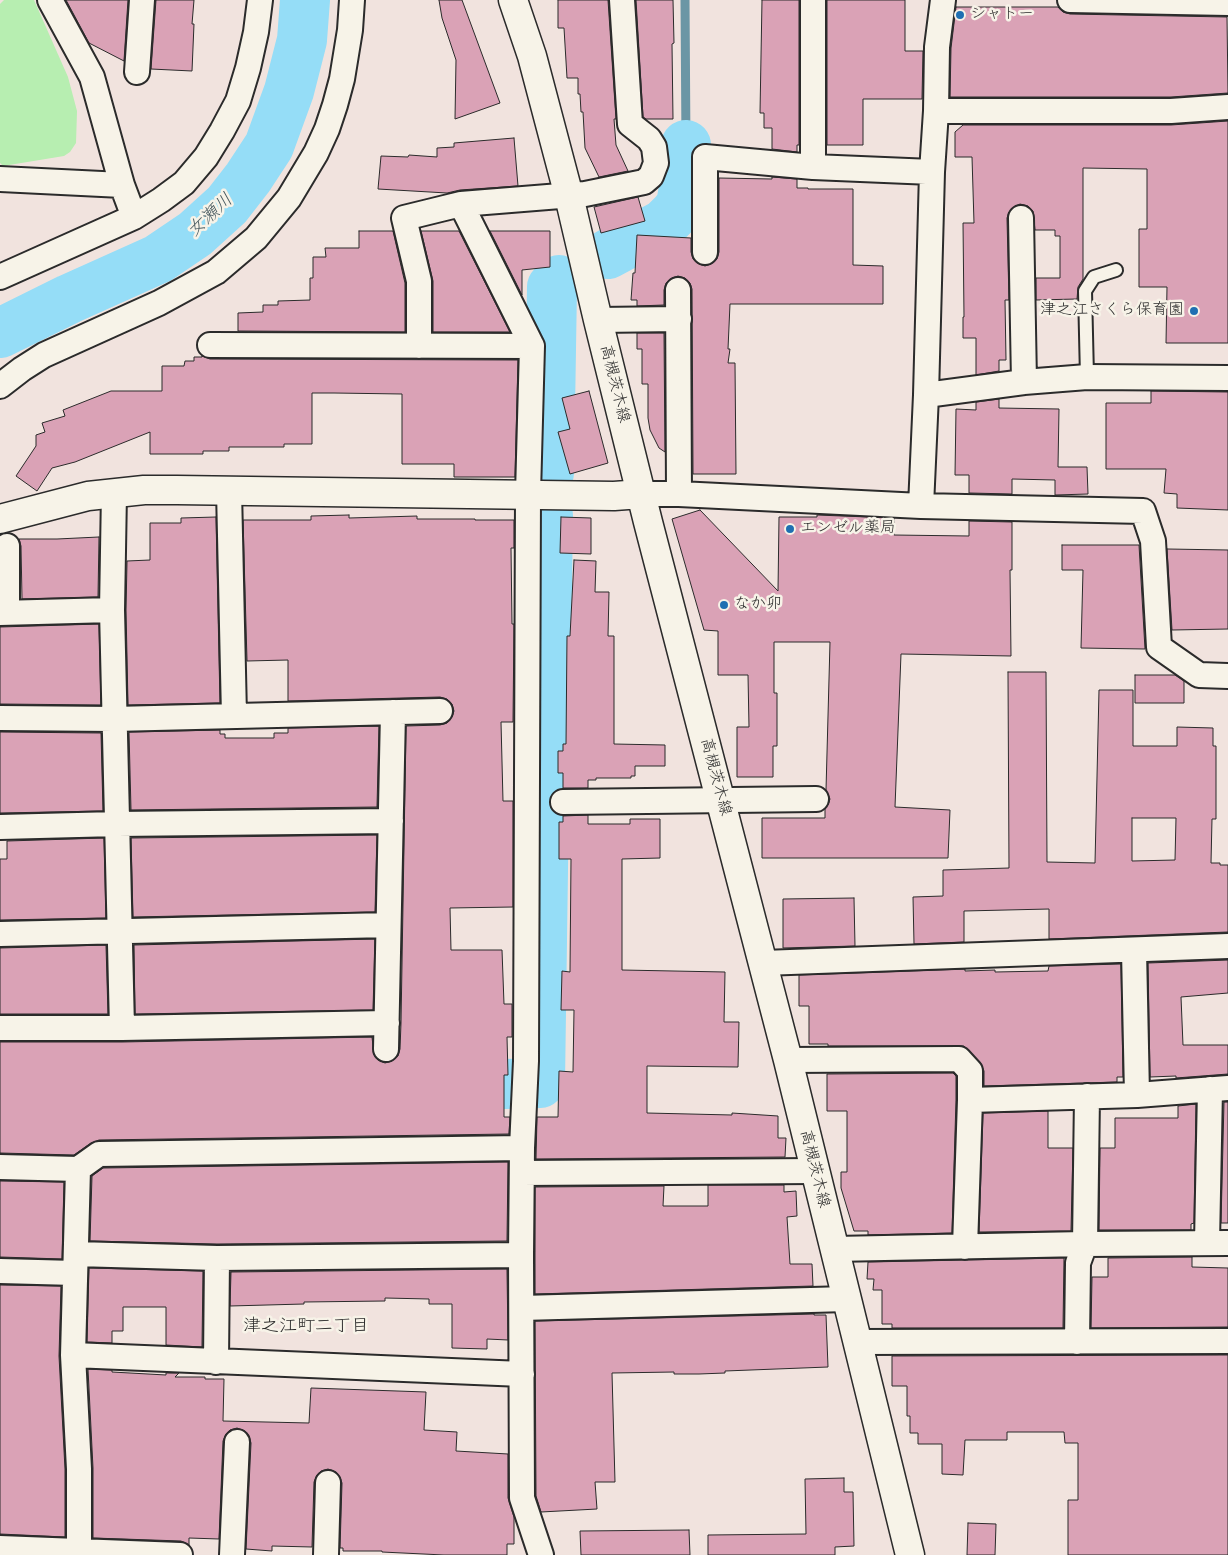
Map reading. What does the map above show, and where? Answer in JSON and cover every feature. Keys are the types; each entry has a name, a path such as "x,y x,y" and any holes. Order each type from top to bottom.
{"main road":[{"name":"高槻茨木線","path":"513,0 532,56 570,196 598,320 641,494 788,1060 910,1555"},
{"path":"0,519 88,496 114,492 229,490 614,496 641,494"}],"street":[{"path":"50,0 92,77 122,184 134,216"},
{"path":"137,72 142,0"},
{"path":"0,277 134,216 161,200 184,183 206,157 238,101 256,32 260,0"},
{"path":"0,386 22,368 44,354 159,303 216,272 262,231 289,198 316,153 327,130 342,79 350,30 352,0"},
{"path":"420,346 419,281 404,218 461,204 586,194 644,182 651,176 656,163 654,147 649,139 630,124 622,0"},
{"path":"813,0 813,167"},
{"path":"921,506 937,46 943,0"},
{"path":"1070,0 1228,3"},
{"path":"936,111 1171,111 1228,107"},
{"path":"705,252 699,157 813,167 932,172"},
{"path":"0,180 122,184"},
{"path":"461,204 532,346 528,494 526,1051 522,1148 521,1254 522,1498 541,1555"},
{"path":"1021,218 1024,382"},
{"path":"678,290 679,494"},
{"path":"598,320 679,320"},
{"path":"210,345 532,346"},
{"path":"926,394 1024,382 1087,377 1228,378"},
{"path":"229,490 234,716"},
{"path":"114,492 112,610 122,1028"},
{"path":"641,494 679,494 921,506 1143,511 1153,541 1159,647 1199,675 1228,676"},
{"path":"8,546 4,613 112,610"},
{"path":"0,718 114,719 440,711"},
{"path":"386,1049 393,712"},
{"path":"563,802 816,799"},
{"path":"0,828 117,824 391,821"},
{"path":"0,934 388,925"},
{"path":"763,964 1228,946"},
{"path":"1134,950 1136,1095"},
{"path":"0,1028 122,1028 386,1023"},
{"path":"788,1060 959,1059 970,1071 965,1247"},
{"path":"834,1248 1218,1243 1219,1088 1136,1095 970,1100"},
{"path":"1077,1342 1078,1263 1085,1244 1087,1096"},
{"path":"0,1167 78,1169 99,1154 522,1148"},
{"path":"78,1169 73,1355 79,1470 79,1553"},
{"path":"522,1173 815,1171"},
{"path":"0,1271 76,1263 217,1258 521,1254"},
{"path":"216,1362 217,1258"},
{"path":"522,1308 847,1299"},
{"path":"857,1342 1228,1341"},
{"path":"73,1355 522,1374"},
{"path":"232,1555 238,1442"},
{"path":"326,1555 328,1483"},
{"path":"0,1548 79,1553 180,1555"}],"lane":[{"path":"1087,377 1085,291 1094,277 1116,270"}],"green space":[{"path":"4,0 34,0 68,77 77,111 76,143 70,152 64,156 3,166 0,163 0,4"}],"building":[{"path":"66,0 128,0 124,61 89,43"},
{"path":"156,0 194,0 192,71 151,69"},
{"path":"439,0 462,0 500,103 455,119 456,60 442,18"},
{"path":"558,0 608,0 616,145 628,171 599,177 585,148 583,112 581,112 580,94 578,94 578,78 567,78 564,28 558,28"},
{"path":"636,0 673,0 673,119 646,119 643,117"},
{"path":"762,0 799,0 799,145 797,145 797,152 772,149 772,128 764,128 764,113 760,113"},
{"path":"827,0 905,0 905,51 923,51 922,99 863,99 863,145 827,145"},
{"path":"956,7 1058,7 1063,12 1070,14 1227,17 1228,93 1171,97 950,97 951,48"},
{"path":"1228,121 1228,343 1166,343 1167,287 1139,287 1139,229 1147,229 1147,169 1083,168 1083,279 1078,287 1077,299 1036,300 1036,278 1060,278 1060,236 1055,236 1055,230 1035,230 1033,211 1028,206 1020,204 1014,207 1009,212 1007,218 1009,300 1005,300 1006,360 999,360 999,371 976,375 976,338 963,338 963,223 974,223 972,157 955,157 955,132 963,125 1171,125"},
{"path":"514,138 518,186 460,190 447,193 378,189 381,156 437,157 437,148 454,147 454,143"},
{"path":"772,177 797,179 797,188 853,189 853,265 883,266 883,304 730,304 728,349 730,349 728,363 735,363 736,474 693,474 692,289 690,283 685,278 678,276 666,283 664,305 637,306 637,300 631,300 633,273 635,273 637,235 691,238 693,259 705,266 711,264 717,259 719,252 719,178 772,179"},
{"path":"638,197 645,221 601,233 594,207"},
{"path":"359,231 393,231 405,283 405,332 238,331 238,313 263,312 263,305 278,305 278,301 310,300 310,278 313,278 313,257 326,257 325,248 359,248"},
{"path":"421,231 459,231 510,332 433,332 433,281"},
{"path":"490,231 550,231 550,267 522,270 522,295"},
{"path":"637,333 664,333 665,452 659,448 650,430 648,384 642,384 642,349 637,349"},
{"path":"202,356 210,359 518,360 515,477 454,477 454,464 402,464 402,394 334,393 312,393 312,444 284,444 284,447 229,447 229,451 203,451 203,454 150,454 150,432 75,462 52,468 37,491 16,476 36,446 36,435 45,432 42,423 65,416 63,410 111,391 162,391 162,366 184,366 185,361 194,361 194,357"},
{"path":"589,391 608,463 570,474 558,432 570,429 562,398"},
{"path":"1151,391 1228,392 1228,510 1177,508 1177,494 1164,493 1166,469 1106,469 1106,403 1151,403"},
{"path":"999,399 999,408 1059,409 1058,467 1087,467 1088,494 1055,495 1055,480 1012,479 1012,494 969,493 969,475 955,475 956,409 976,410 976,402"},
{"path":"700,510 778,591 779,517 817,517 817,515 894,518 894,535 969,536 969,521 1012,522 1012,570 1010,570 1011,656 901,654 895,807 950,810 948,858 762,858 762,818 825,818 825,808 830,799 826,790 830,642 774,642 774,693 777,693 777,746 773,746 773,777 737,777 737,727 749,727 748,675 718,675 718,631 704,630 672,519"},
{"path":"349,515 349,518 417,516 417,519 514,520 514,548 511,548 512,624 514,624 513,722 501,722 503,801 513,801 513,907 450,908 451,950 502,950 504,1004 512,1004 512,1037 507,1037 508,1075 504,1075 504,1117 510,1117 509,1134 99,1140 91,1143 74,1155 0,1153 0,1042 122,1042 372,1037 374,1055 378,1060 385,1063 392,1061 398,1056 401,1023 406,726 447,723 454,711 452,704 447,699 440,697 288,701 288,660 247,661 243,520 311,520 311,516"},
{"path":"216,517 220,703 128,705 127,561 150,560 150,523 181,523 181,518"},
{"path":"561,517 591,518 591,554 560,553"},
{"path":"99,537 98,597 22,599 21,546 19,539"},
{"path":"1062,545 1139,545 1145,649 1081,648 1083,570 1062,570"},
{"path":"1167,549 1228,550 1228,629 1172,630"},
{"path":"574,560 596,561 595,592 609,592 608,636 614,636 614,744 665,745 665,766 635,766 635,776 631,776 631,778 596,778 596,780 588,780 588,788 563,788 563,773 558,773 558,751 563,751 563,744 566,744 567,636 570,636"},
{"path":"99,624 101,705 0,704 0,627"},
{"path":"1008,672 1046,672 1047,862 1095,863 1099,690 1133,690 1133,746 1177,746 1177,727 1213,728 1213,746 1216,746 1216,819 1212,819 1211,863 1228,865 1228,932 1049,939 1049,909 964,911 964,942 914,944 913,897 943,896 943,870 1009,868","holes":["1132,818 1176,818 1175,860 1132,861"]},
{"path":"1135,675 1175,675 1184,681 1184,703 1135,703"},
{"path":"379,726 377,807 131,810 129,732 220,730 220,734 225,734 225,738 274,738 274,733 288,733 288,728"},
{"path":"0,732 101,733 103,811 0,813"},
{"path":"588,815 588,824 630,824 630,819 660,819 660,858 622,859 622,970 725,972 724,1022 739,1022 738,1067 647,1066 647,1113 732,1115 732,1113 778,1116 778,1138 786,1138 785,1157 536,1159 537,1117 558,1117 559,1071 573,1072 574,1010 561,1010 562,971 570,972 571,859 559,859 559,822 563,822 563,816"},
{"path":"377,835 375,912 133,917 131,838"},
{"path":"104,838 106,918 0,920 0,859 7,859 7,841"},
{"path":"854,898 855,946 783,948 783,899"},
{"path":"375,939 373,1010 135,1014 134,945"},
{"path":"106,945 108,1014 0,1014 0,948"},
{"path":"1228,960 1228,993 1181,997 1183,1045 1228,1045 1228,1074 1176,1078 1176,1076 1150,1077 1148,963"},
{"path":"1121,964 1123,1077 1117,1077 1117,1082 984,1086 984,1071 980,1062 964,1046 828,1046 828,1044 809,1044 809,1006 799,1006 799,975 965,969 965,971 995,970 995,972 1048,971 1049,966"},
{"path":"953,1073 956,1076 956,1100 952,1233 868,1235 868,1231 854,1231 841,1188 841,1172 847,1172 847,1111 827,1111 827,1074"},
{"path":"1224,1102 1228,1102 1228,1223 1221,1223"},
{"path":"1196,1104 1194,1223 1191,1224 1191,1230 1099,1230 1100,1148 1115,1148 1115,1118 1178,1118 1178,1106"},
{"path":"1048,1111 1048,1148 1073,1148 1071,1231 979,1232 983,1113"},
{"path":"508,1162 507,1241 217,1244 90,1241 92,1176 103,1168"},
{"path":"0,1181 64,1182 62,1259 0,1257"},
{"path":"708,1185 784,1185 784,1192 796,1191 797,1216 787,1217 790,1264 812,1264 813,1286 535,1294 535,1187 664,1186 663,1206 708,1206"},
{"path":"1192,1257 1192,1267 1228,1268 1228,1327 1091,1328 1092,1277 1108,1277 1108,1258"},
{"path":"1064,1258 1063,1328 892,1328 892,1324 882,1324 882,1290 873,1290 874,1279 867,1279 868,1262"},
{"path":"89,1268 203,1271 202,1347 166,1345 166,1307 123,1307 123,1331 112,1331 112,1343 87,1342"},
{"path":"507,1269 508,1340 487,1339 487,1349 452,1348 452,1304 429,1304 429,1299 385,1298 385,1301 304,1302 304,1304 230,1306 231,1272"},
{"path":"0,1285 61,1286 59,1356 65,1469 65,1537 0,1534"},
{"path":"826,1315 828,1367 725,1371 725,1373 699,1374 674,1374 674,1372 612,1373 615,1482 595,1482 597,1509 541,1512 536,1496 535,1321"},
{"path":"1228,1355 1228,1555 1068,1555 1068,1500 1078,1500 1078,1443 1065,1443 1064,1432 1007,1432 1007,1440 965,1440 963,1475 942,1474 942,1444 918,1444 918,1433 910,1433 910,1416 907,1416 907,1386 892,1386 892,1356"},
{"path":"88,1369 166,1375 166,1373 179,1373 175,1377 224,1379 223,1421 309,1423 311,1388 426,1392 424,1430 457,1432 456,1451 508,1454 508,1498 514,1517 514,1544 507,1544 507,1555 444,1555 382,1551 343,1551 343,1548 340,1548 342,1483 336,1472 328,1469 321,1471 314,1482 312,1547 272,1546 272,1551 246,1549 251,1443 245,1431 237,1428 230,1430 223,1441 219,1539 189,1538 189,1545 181,1541 93,1538 93,1468"},
{"path":"844,1478 844,1492 853,1492 854,1546 835,1547 835,1555 708,1555 708,1535 806,1534 805,1479"},
{"path":"968,1523 996,1524 995,1555 967,1555"},
{"path":"689,1530 690,1555 581,1555 580,1531"}],"waterway":[{"name":"女瀬川","path":"0,333 69,299 158,259 195,234 227,205 269,146 289,91 302,40 305,0"},
{"path":"685,0 686,145"},
{"path":"608,254 664,224 681,205 686,145"},
{"path":"549,473 552,287 559,280"},
{"path":"435,1086 540,1083 548,515"}],"place":[{"name":"シャトー","path":"960,15"},
{"name":"津之江さくら保育園","path":"1194,311"},
{"name":"エンゼル薬局","path":"790,529"},
{"name":"なか卯","path":"724,605"}],"district":[{"name":"津之江町二丁目","path":"306,1327"}]}
